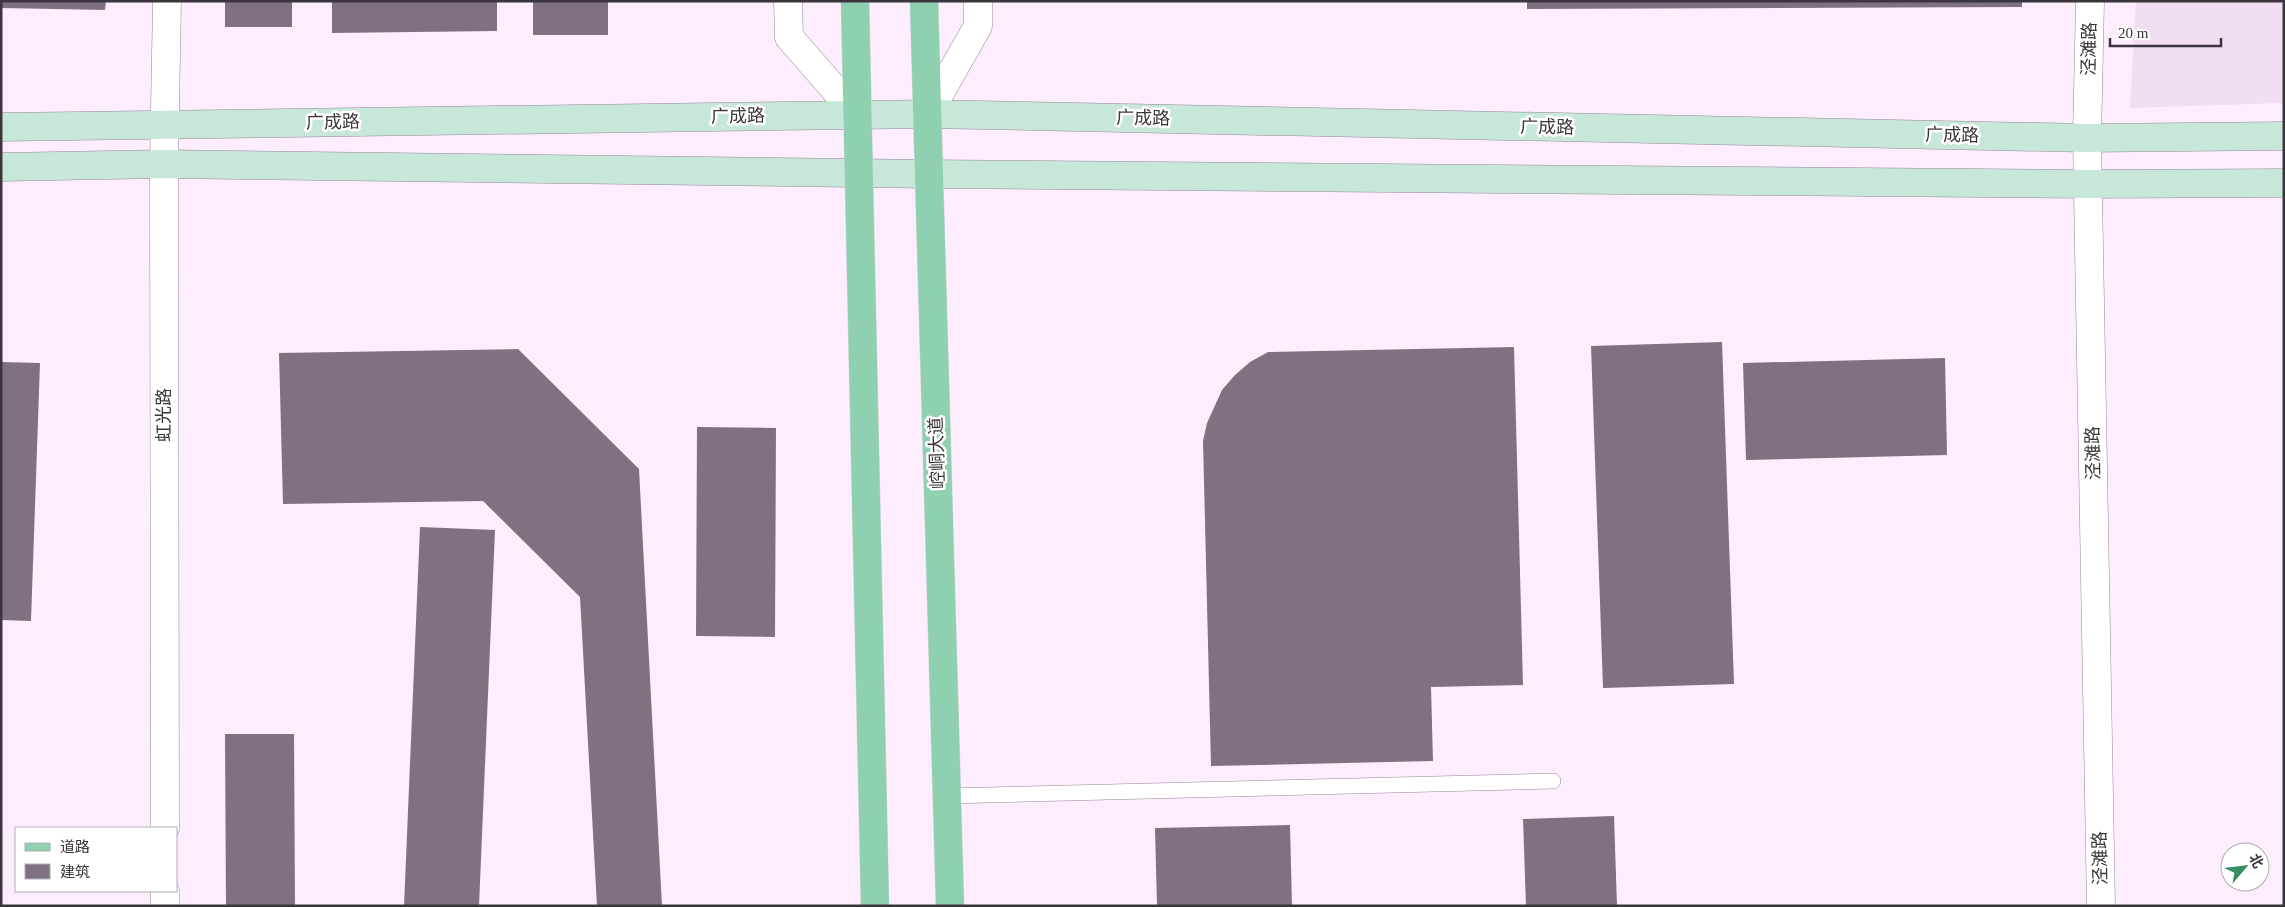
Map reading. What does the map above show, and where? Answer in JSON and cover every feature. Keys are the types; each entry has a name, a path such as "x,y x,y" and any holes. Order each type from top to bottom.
{"main road":[{"path":"855,1 875,906"},
{"name":"崆峒大道","path":"924,1 950,906"},
{"name":"广成路","path":"1,127 928,114 2087,138 2284,136"},
{"path":"1,167 164,164 930,174 2088,184 2284,183"}],"street":[{"name":"虹光路","path":"164,827 164,125 167,1"},
{"path":"788,1 789,37 857,115"},
{"path":"928,114 978,26 978,1"},
{"name":"泾滩路","path":"2090,1 2087,138 2100,906"},
{"path":"164,892 164,906"}],"lane":[{"path":"947,796 1553,781"}],"shaded area":[{"path":"2136,1 2284,1 2284,103 2130,108"}],"building":[{"path":"1,1 106,1 105,10 1,8"},
{"path":"225,1 292,1 292,27 225,27"},
{"path":"332,1 497,1 497,31 332,33"},
{"path":"533,1 608,1 608,35 533,35"},
{"path":"1527,1 2022,1 2022,7 1527,9"},
{"path":"1722,342 1734,684 1603,688 1591,346"},
{"path":"1514,347 1523,685 1431,687 1433,761 1211,766 1203,441 1207,423 1222,390 1250,362 1268,352"},
{"path":"518,349 639,469 662,906 597,906 580,597 483,501 283,504 279,353"},
{"path":"1945,358 1947,455 1746,460 1743,363"},
{"path":"1,362 40,363 31,621 1,620"},
{"path":"697,427 776,428 775,637 696,636"},
{"path":"420,527 495,530 479,906 404,906"},
{"path":"225,734 294,734 295,906 226,906"},
{"path":"1614,816 1617,906 1526,906 1523,819"},
{"path":"1290,825 1292,906 1157,906 1155,828"}]}
